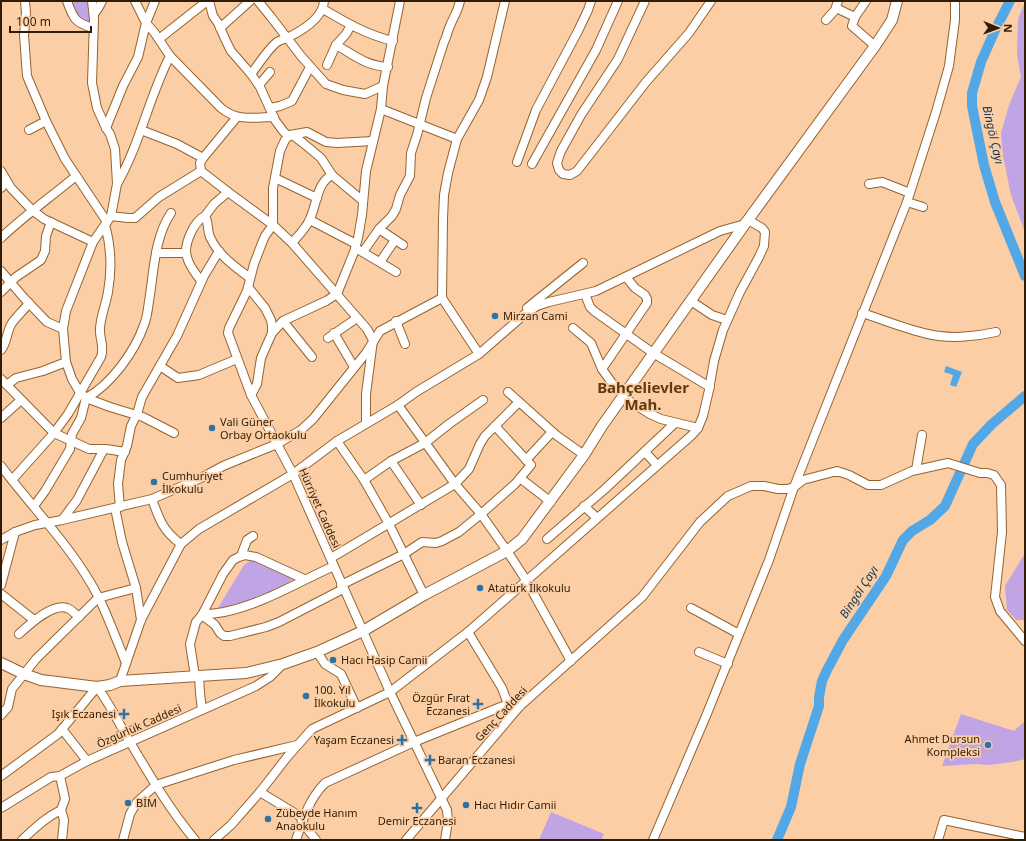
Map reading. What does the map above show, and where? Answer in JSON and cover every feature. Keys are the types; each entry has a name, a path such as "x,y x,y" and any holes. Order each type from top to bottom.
{"main road":[{"path":"1,663 41,680 96,687 110,685 120,681 246,672 283,664 317,652 363,631 424,595 507,551 522,538 551,502 624,395 875,46 892,20 897,1"}],"street":[{"path":"25,1 26,13 24,35 27,76 64,159 108,221"},
{"path":"67,1 71,14 76,20 84,26 93,28"},
{"path":"92,1 94,14 92,83 97,108 110,134 115,149 117,184"},
{"path":"94,14 102,1"},
{"path":"135,1 146,23 170,56 228,114 236,117 274,117"},
{"path":"106,128 123,86 138,57 146,23 155,1"},
{"path":"159,39 208,1 213,16 231,51 259,85 274,117 283,131 294,136 321,158 332,175 363,201"},
{"path":"220,28 250,1"},
{"path":"258,1 310,67 326,84 343,90 365,94 383,86"},
{"path":"251,395 257,384 261,358 272,333 283,321 326,301 337,294 356,246 362,215 366,170 381,109 383,86 400,1"},
{"path":"363,252 379,229 392,216 399,202 400,195 410,176 411,152 419,124 444,42 450,25 456,15 460,1"},
{"path":"479,354 442,298 444,195 457,139 478,100 487,77 505,1"},
{"path":"517,162 536,110 578,32 588,10 590,1"},
{"path":"532,164 596,50 618,1"},
{"path":"645,1 618,59 581,115 561,151 557,163 559,170 564,174 570,175 577,171 646,82 689,33 711,1"},
{"path":"866,1 855,17 852,26 875,46"},
{"path":"653,840 728,664 769,560 794,487 907,202 949,66 955,20 955,1"},
{"path":"826,20 837,4 855,17"},
{"path":"251,74 278,41 287,38 309,24 319,15 324,5 350,25 376,38 392,42"},
{"path":"327,65 336,45 346,34 350,25"},
{"path":"336,45 366,63 378,66 388,66"},
{"path":"12,480 54,433 84,395 104,351 100,328 108,292 110,266 108,221 117,184 125,170 141,130 151,99 170,56"},
{"path":"270,108 292,101 310,67"},
{"path":"259,85 270,72"},
{"path":"381,109 457,139"},
{"path":"236,117 203,158 200,163 201,171 273,225 292,243 367,330 373,340 366,394 366,423"},
{"path":"29,130 46,121"},
{"path":"141,130 177,144 203,158"},
{"path":"273,225 273,188 280,151 285,140 290,135 307,132 326,142 337,144 373,141"},
{"path":"1,171 7,182 22,201 32,210 51,222 93,242"},
{"path":"174,433 137,414 110,407 84,395 72,379 66,362 63,329 66,311 93,242 108,221 135,218 159,197 201,171"},
{"path":"292,243 310,220 317,198 326,178 332,175"},
{"path":"1,238 32,210 50,198 76,176"},
{"path":"275,178 317,198"},
{"path":"1,188 7,182"},
{"path":"869,184 882,182 910,193"},
{"path":"201,281 191,266 186,253 191,232 196,224 205,216 214,204 228,192"},
{"path":"907,202 923,207"},
{"path":"84,395 103,386 117,372 128,356 144,325 149,303 156,253 162,232 171,213"},
{"path":"205,216 208,222 211,238 219,251 232,264 250,278"},
{"path":"310,220 356,246 363,252 396,272"},
{"path":"1,292 11,284 16,277 41,260 45,251 46,236 51,222"},
{"path":"120,681 142,620 181,544 199,529 293,474 337,440 398,405 416,392 479,354 537,306 596,291 720,231 747,222 762,228 765,232 764,246 723,330 714,361 710,388 703,416 698,428 468,632 390,692 312,729 231,825 214,840"},
{"name":"Hürriyet Caddesi","path":"273,225 262,243 248,287 228,333 251,395 293,474 390,692 447,810 448,821 445,840"},
{"path":"379,229 403,245"},
{"path":"380,262 395,240"},
{"path":"142,620 136,588 122,542 117,507 121,460 125,452 131,426 137,414 142,397 177,336 201,281 219,251"},
{"path":"156,253 186,253"},
{"path":"520,319 526,308 583,263"},
{"path":"1,271 11,284 47,322 63,329"},
{"path":"602,369 647,301 645,296 635,288 626,277"},
{"path":"248,287 265,308 271,320 272,333"},
{"path":"585,294 590,307 654,353 710,388"},
{"path":"1,540 15,532 34,525 49,523 152,499 201,478 223,466 277,444 301,430 313,419 366,353 380,331 396,321 442,298"},
{"path":"691,301 712,315 727,320"},
{"path":"1,350 7,340 7,333 12,324 29,303"},
{"path":"862,313 927,334 939,336 977,336 996,332"},
{"path":"354,367 331,335 357,318"},
{"path":"283,321 312,357"},
{"path":"396,321 405,344"},
{"path":"573,328 590,343 602,369 612,383 624,395 650,414 661,419 698,428"},
{"path":"160,366 178,378 200,375 237,359"},
{"path":"66,362 43,371 4,382 54,433 89,449 104,449 125,452"},
{"path":"508,392 552,432 584,455"},
{"path":"34,506 70,449 72,434 81,418 84,395"},
{"path":"1,418 21,400"},
{"path":"364,480 391,461 425,443 483,400"},
{"path":"202,615 225,612 279,592 332,562 389,524 455,484 469,469 480,444 494,426 519,402"},
{"path":"398,405 455,484 481,514 507,551 526,580 571,661"},
{"path":"547,539 645,452 675,423"},
{"path":"202,615 215,625 224,636 230,636 266,627 279,622 404,554 422,542 436,543 459,532 520,478 531,465 494,426"},
{"path":"526,460 552,432"},
{"path":"916,470 922,435"},
{"path":"337,440 364,480 389,524 424,595"},
{"path":"62,520 78,500 104,449"},
{"path":"645,452 657,465"},
{"path":"391,461 421,505"},
{"path":"794,487 803,480 836,471 849,475 868,485 881,485 916,470 948,463 994,475 1001,485 1002,532 995,597 1000,611 1025,641"},
{"path":"1,466 28,501 49,523 73,556 98,598 126,663"},
{"path":"520,478 551,502"},
{"name":"Genç Caddesi","path":"406,840 520,706 642,597 700,522 728,496 751,486 764,486 778,489 788,489 794,487"},
{"path":"152,499 164,527 171,537 181,544"},
{"path":"584,506 597,518"},
{"path":"1,585 15,532"},
{"path":"241,556 247,540 253,536"},
{"path":"202,710 190,644 196,622 202,615 223,574 233,560 241,556 256,557 304,579"},
{"path":"1,715 8,707 11,691 36,659 98,598 136,588"},
{"path":"1,594 34,620"},
{"path":"19,634 34,620 56,608 69,608 79,617"},
{"path":"691,608 739,634"},
{"path":"468,632 502,688 508,704"},
{"path":"317,652 325,664 341,674 357,708"},
{"path":"699,652 728,664"},
{"name":"Özgürlük Caddesi","path":"1,808 51,777 60,776 88,761 256,686 270,677 283,664"},
{"path":"1,776 58,734 96,687 104,697 156,785 180,822 195,840"},
{"path":"296,840 309,803 318,789 325,783 414,742 508,704 520,706"},
{"path":"62,729 88,761"},
{"path":"123,840 130,814 137,802 156,785 234,760 298,745"},
{"path":"22,840 46,818 61,810 66,799 60,776"},
{"path":"260,792 301,817 302,822 316,840"},
{"path":"61,810 64,820 62,840"},
{"path":"938,840 944,820 1025,837"}],"shaded area":[{"path":"70,1 89,1 91,24 78,19"},
{"path":"1025,2 1025,232 1011,195 1003,156 1001,133 1009,105 1021,77 1017,54 1018,19"},
{"path":"1025,553 1025,620 1016,620 1007,610 1005,586"},
{"path":"250,561 255,561 294,579 258,598 229,607 218,608 244,565"},
{"name":"Ahmet Dursun Kompleksi","path":"961,714 1014,731 1025,721 1025,759 989,765 976,764 942,766"},
{"path":"551,812 604,834 601,840 539,840"}],"water":[{"path":"946,366 962,372 956,387 950,385 953,375 944,372"}],"waterway":[{"name":"Bingöl Çayı","path":"1010,1 981,62 972,93 972,106 984,165 995,202 1025,276"},
{"name":"Bingöl Çayı","path":"777,840 791,807 800,764 819,706 822,681 843,640 886,576 903,540 912,531 930,520 945,506 973,444 992,424 1025,396"}],"place":[{"name":"Mirzan Cami","path":"495,316"},
{"name":"Vali Güner Orbay Ortaokulu","path":"212,428"},
{"name":"Cumhuriyet İlkokulu","path":"154,482"},
{"name":"Atatürk İlkokulu","path":"480,588"},
{"name":"Hacı Hasip Camii","path":"333,660"},
{"name":"100. Yıl İlkokulu","path":"306,696"},
{"name":"Özgür Fırat Eczanesi","path":"478,704"},
{"name":"Işık Eczanesi","path":"124,714"},
{"name":"Yaşam Eczanesi","path":"402,740"},
{"name":"Ahmet Dursun Kompleksi","path":"988,745"},
{"name":"Baran Eczanesi","path":"430,760"},
{"name":"BİM","path":"128,803"},
{"name":"Hacı Hıdır Camii","path":"466,805"},
{"name":"Demir Eczanesi","path":"417,808"},
{"name":"Zübeyde Hanım Anaokulu","path":"268,819"}],"district":[{"name":"Bahçelievler Mah.","path":"643,396"}]}
